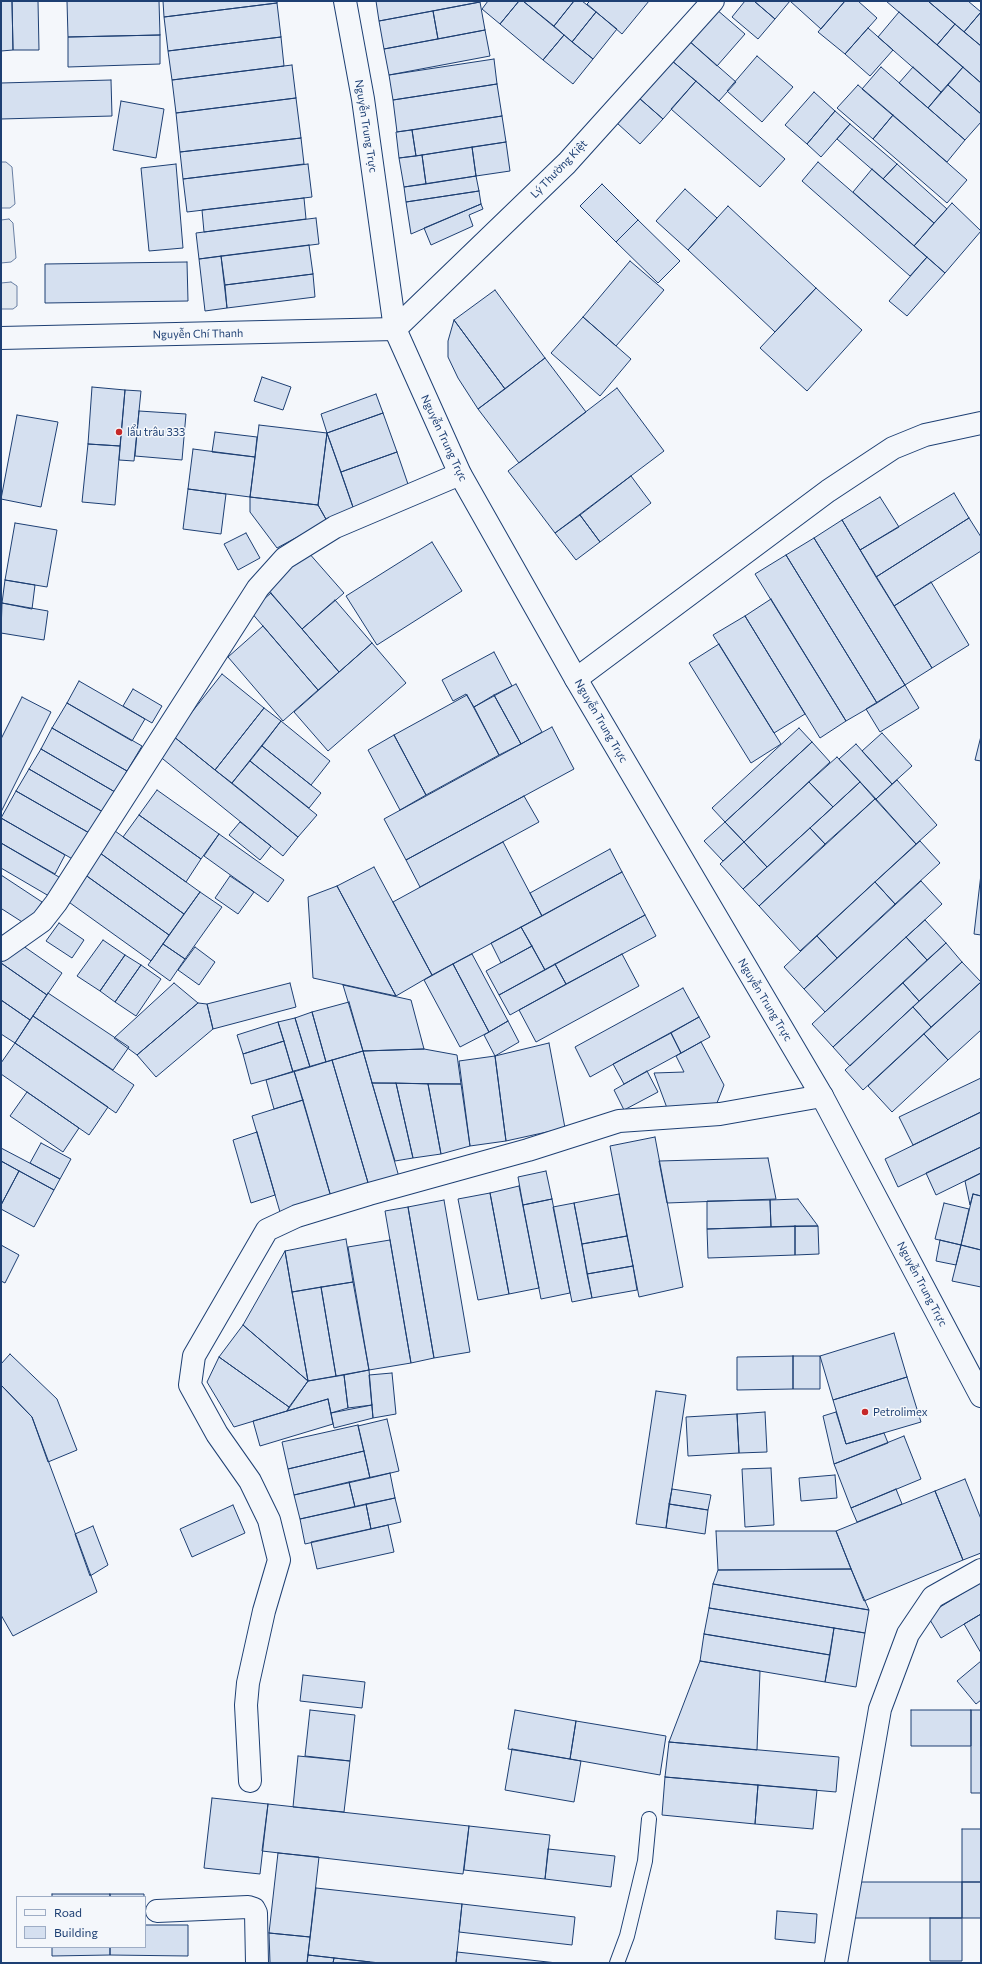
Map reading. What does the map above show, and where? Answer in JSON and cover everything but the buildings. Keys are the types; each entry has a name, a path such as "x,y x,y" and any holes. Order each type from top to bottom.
{"street":[{"name":"Nguyễn Trung Trực","path":"345,1 363,99 395,329 460,474 576,679 822,1096 981,1396"},
{"name":"Lý Thường Kiệt","path":"395,329 567,163 713,1"},
{"name":"Nguyễn Chí Thanh","path":"1,338 395,329"},
{"path":"576,679 828,492 893,448 925,435 981,423"},
{"path":"1,950 42,921 56,903 258,588 286,558 335,526 460,474"},
{"path":"250,1780 246,1705 248,1683 264,1611 279,1560 269,1520 250,1481 217,1434 190,1385 194,1356 267,1230 297,1216 369,1194 528,1150 619,1122 720,1114 822,1096"},
{"path":"836,1963 880,1709 908,1634 933,1597 981,1570"},
{"path":"157,1911 248,1907 254,1909 256,1913 257,1963"}],"lane":[{"path":"617,1963 627,1936 645,1860 649,1819"}],"shaded area":[{"path":"1,162 6,162 12,167 15,204 10,208 1,208"},
{"path":"9,219 13,223 16,258 11,262 1,263 1,220"},
{"path":"11,282 17,286 17,306 13,309 1,309 1,283"}],"place":[{"name":"lẩu trâu 333","path":"119,432"},
{"name":"Petrolimex","path":"865,1412"}]}
